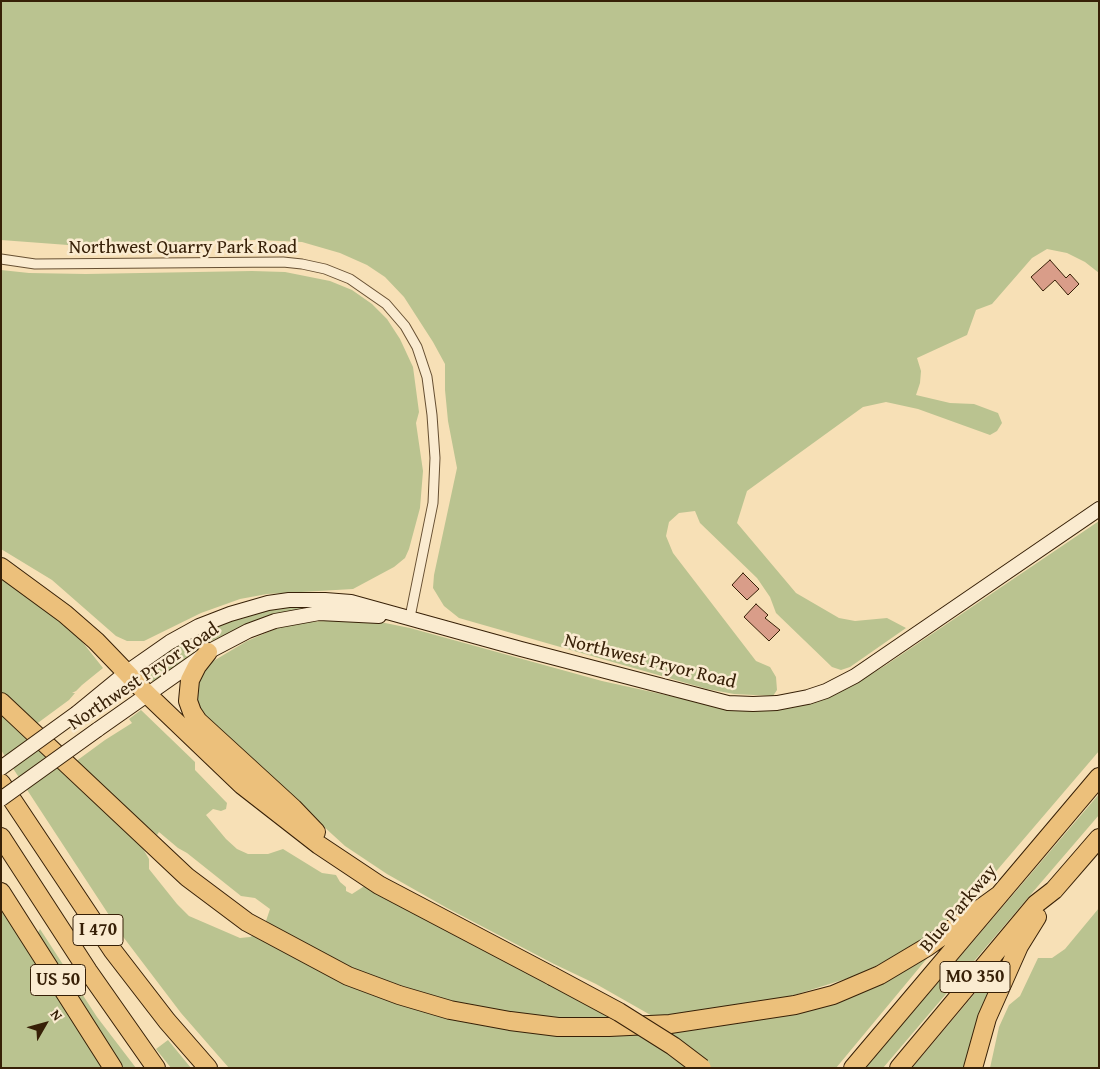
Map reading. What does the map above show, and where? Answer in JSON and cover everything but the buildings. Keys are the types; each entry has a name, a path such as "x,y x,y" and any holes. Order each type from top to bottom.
{"highway":[{"path":"1,566 65,614 96,641 148,695 242,785 319,845 379,885 619,1012 673,1046 702,1068"},
{"path":"208,652 197,666 190,680 188,701 198,721 293,808 354,869"},
{"path":"1,702 187,877 247,922 348,976 398,995 450,1010 510,1021 558,1027 609,1027 670,1024 794,1005 833,995 880,974 927,947 999,895"},
{"name":"Blue Parkway","path":"853,1068 1099,777"},
{"name":"I 470","path":"1,783 113,951 167,1022 208,1068"},
{"name":"I 470","path":"1,837 94,979 156,1068"},
{"name":"MO 350","path":"899,1068 1036,904 1054,890 1099,838"},
{"path":"973,1068 987,1018 1019,946 1054,890"},
{"name":"US 50","path":"1,892 113,1068"}],"main road":[{"name":"Northwest Pryor Road","path":"1,768 77,713 127,672 170,642 199,626 230,614 290,600 351,602 728,703 777,703 808,697 826,691 855,676 1099,509"},
{"name":"Northwest Pryor Road","path":"1,799 208,652 248,632 275,621 319,613 410,617"}],"street":[{"name":"Northwest Quarry Park Road","path":"1,259 35,264 283,262 302,264 325,269 350,279 386,304 405,326 417,347 427,377 432,415 435,458 433,503 410,617"}],"green space":[{"path":"1,1 1099,1 1099,273 1085,262 1067,253 1047,249 1032,258 992,304 976,310 967,335 917,358 921,371 916,395 950,403 974,404 998,413 1002,423 997,431 990,435 918,409 886,402 863,407 747,491 737,523 796,593 839,618 855,621 887,618 906,628 850,667 841,670 832,667 776,613 770,597 757,578 700,523 695,511 679,513 669,522 666,536 673,553 756,661 770,667 776,677 777,690 773,696 734,694 707,689 459,618 444,606 433,588 434,575 457,468 448,421 445,364 404,297 385,277 367,265 340,253 302,242 257,240 68,245 1,240"},
{"path":"1,270 29,273 86,274 285,272 330,281 352,290 372,304 387,319 400,339 413,367 419,412 416,423 423,471 420,508 405,558 394,567 353,589 267,594 240,599 201,613 144,641 127,641 116,636 52,580 1,549"},
{"path":"1099,521 1099,751 987,882 924,938 895,957 855,976 788,997 654,1017 596,984 447,908 387,874 345,846 203,716 196,707 198,680 210,663 247,641 280,627 309,622 342,620 375,621 410,628 602,681 725,708 753,711 784,709 837,691 863,679"},
{"path":"1,575 61,621 80,639 103,668 72,693 75,693 69,700 35,725 1,692"},
{"path":"286,606 339,606 242,627 207,643 156,681 152,681 143,671 144,668 186,638 250,613"},
{"path":"141,710 195,762 195,770 227,803 226,809 221,811 213,809 206,815 237,849 248,854 268,854 283,849 322,873 336,875 346,887 346,891 352,894 366,885 618,1018 585,1019 513,1014 442,999 367,974 333,959 266,921 270,909 255,898 241,896 159,832 157,835 75,762 132,723 129,719"},
{"path":"1,713 135,835 149,859 149,869 189,916 240,938 256,934 267,943 270,941 327,971 519,1028 804,1006 934,950 836,1068 229,1068 181,1013 124,938 1,750"},
{"path":"1099,794 1099,815 883,1068 865,1068"},
{"path":"1099,908 1099,1068 990,1068 999,1027 1009,1005 1020,996 1038,958 1052,958 1065,949"},
{"path":"1,909 84,1035 105,1068 1,1068"},
{"path":"40,929 97,1017 136,1068 123,1068 37,934"},
{"path":"997,967 999,968 973,1034 964,1068 912,1068"},
{"path":"168,1040 191,1068 171,1068 156,1049"}]}
